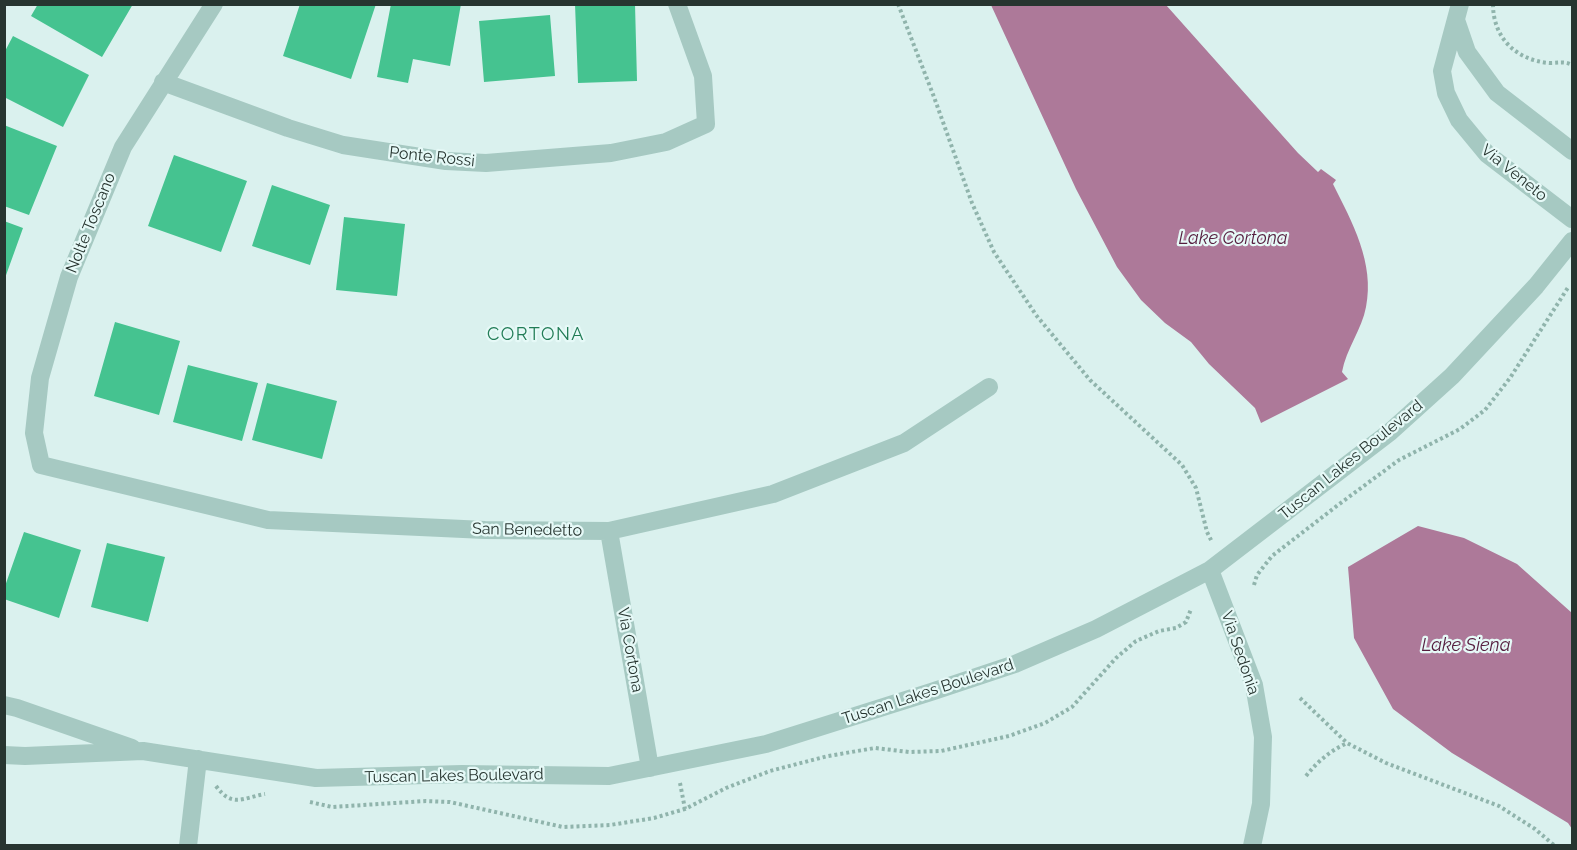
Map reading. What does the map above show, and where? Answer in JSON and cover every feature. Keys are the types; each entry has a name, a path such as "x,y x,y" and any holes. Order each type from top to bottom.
{"street":[{"name":"Nolte Toscano","path":"41,465 34,433 40,378 69,277 123,147 214,4"},
{"name":"Ponte Rossi","path":"163,82 288,128 343,145 446,161 486,162 612,153 666,142 706,124 703,76 677,4"},
{"name":"Via Veneto","path":"1458,12 1467,52 1497,93 1572,151"},
{"name":"Via Veneto","path":"1458,12 1442,71 1446,93 1459,120 1487,154 1572,219"},
{"name":"Tuscan Lakes Boulevard","path":"4,705 143,751 316,778 462,774 609,776 766,744 931,693 1015,664 1096,629 1210,570 1390,432 1452,376 1536,286 1572,241"},
{"name":"San Benedetto","path":"41,465 268,520 485,530 609,531 773,494 904,443 990,387"},
{"name":"Via Cortona","path":"609,531 650,768"},
{"name":"Via Sedonia","path":"1210,570 1254,685 1263,737 1261,804 1252,846"},
{"name":"Tuscan Lakes Boulevard","path":"4,755 143,751"},
{"path":"188,846 198,759"}],"path":[{"path":"898,4 972,203 994,252 1036,315 1090,380 1182,465 1196,488 1207,532 1213,544"},
{"path":"1493,4 1497,32 1511,49 1530,59 1549,63 1568,62 1572,65"},
{"path":"1254,585 1257,575 1272,555 1399,460 1460,429 1485,410 1510,378 1569,286"},
{"path":"1300,698 1347,743 1386,763 1499,806 1535,829 1555,846"},
{"path":"1306,776 1319,760 1347,743"},
{"path":"679,780 685,809"}],"water":[{"name":"Lake Cortona","path":"991,5 1166,5 1298,153 1318,172 1321,169 1336,180 1333,184 1354,228 1365,259 1368,291 1364,315 1342,372 1348,379 1261,423 1255,408 1209,364 1191,342 1165,323 1141,300 1117,267 1076,189"},
{"name":"Lake Siena","path":"1418,526 1464,538 1517,564 1572,613 1572,829 1568,823 1452,753 1393,709 1354,638 1348,567"}],"building":[{"path":"38,4 133,4 102,57 31,16"},
{"path":"300,4 376,4 351,79 283,56"},
{"path":"391,4 461,4 450,66 413,59 408,83 377,77"},
{"path":"575,4 635,4 637,81 578,83"},
{"path":"550,15 555,76 484,82 479,21"},
{"path":"13,36 89,75 63,127 4,97 4,53"},
{"path":"4,125 57,146 29,215 4,206"},
{"path":"174,155 247,181 221,252 148,226"},
{"path":"272,185 330,205 310,265 252,246"},
{"path":"344,217 405,224 397,296 336,290"},
{"path":"4,221 23,228 5,278 4,278"},
{"path":"115,322 180,341 159,415 94,396"},
{"path":"188,365 258,383 242,441 173,422"},
{"path":"267,383 337,401 322,459 252,440"},
{"path":"24,532 81,550 59,618 4,599 4,589"},
{"path":"107,543 165,557 148,622 91,607"}],"district":[{"name":"CORTONA","path":"536,335"}]}
